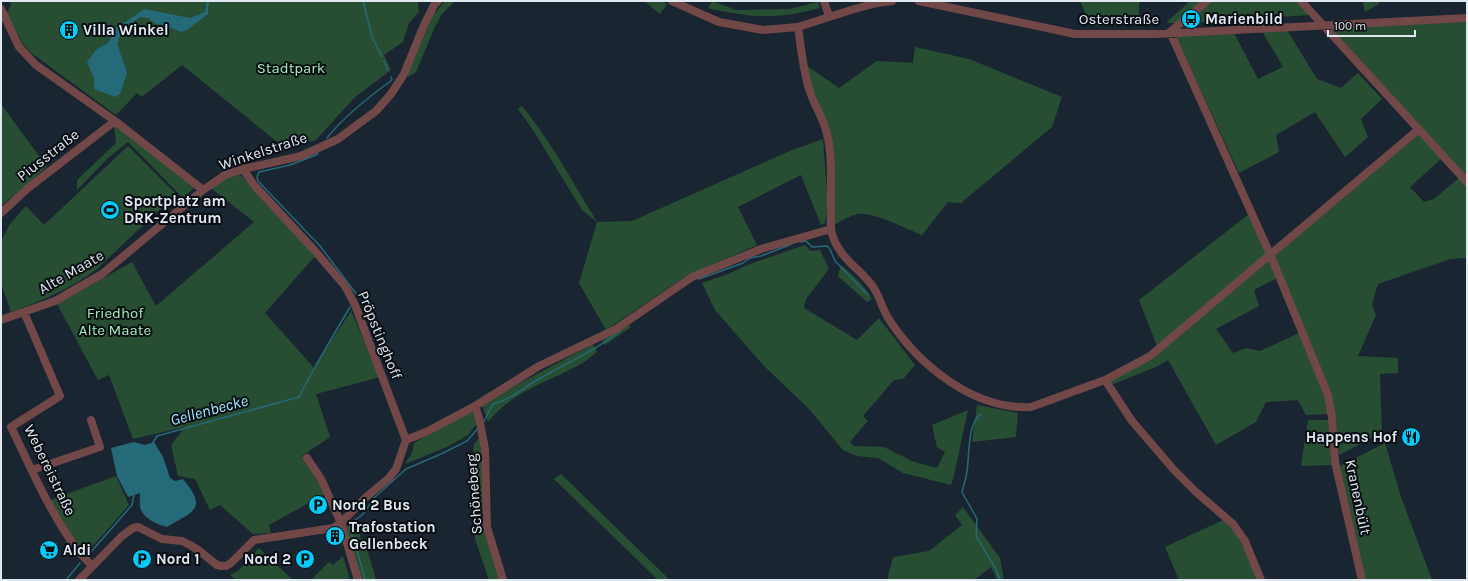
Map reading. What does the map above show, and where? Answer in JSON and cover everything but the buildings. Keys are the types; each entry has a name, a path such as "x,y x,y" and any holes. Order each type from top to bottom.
{"street":[{"name":"Winkelstraße","path":"203,190 225,175 243,169 301,156 338,139 376,112 391,94 404,74 424,24 434,5 438,1"},
{"path":"672,1 719,22 763,30 798,27 830,16 878,3 892,1"},
{"path":"824,1 830,16"},
{"name":"Osterstraße","path":"919,1 1075,34 1158,34 1170,32 1467,18"},
{"path":"1170,32 1206,1"},
{"path":"1301,1 1467,182"},
{"path":"1,9 19,46 36,65 115,121 203,190"},
{"path":"798,27 810,92 827,133 829,148 831,229 837,245 844,257 874,288 889,320 910,347 939,374 976,397 1018,407 1031,406 1105,380 1150,356 1420,130"},
{"name":"Kranenbült","path":"1170,32 1270,254 1328,395 1332,418 1335,462 1362,580"},
{"name":"Piusstraße","path":"1,213 24,190 115,121"},
{"name":"Pröpstinghoff","path":"243,169 254,185 345,286 355,305 406,440"},
{"name":"Alte Maate","path":"1,320 55,301 102,274 203,190"},
{"path":"79,580 133,528 138,527 162,539 182,541 198,550 217,565 226,566 231,563 254,540 332,528 341,523 365,498 389,478 396,469 406,440 426,432 475,406 539,366 616,329 692,278 761,249 831,229"},
{"name":"Webereistraße","path":"24,312 60,396 11,427 47,501 70,540 92,566"},
{"path":"1105,380 1132,421 1174,470 1196,492 1233,524 1245,541 1261,580"},
{"name":"Schöneberg","path":"475,406 485,449 487,527 503,580"},
{"path":"32,470 100,447 91,420"},
{"path":"307,458 321,479 341,523 358,580"}],"green space":[{"name":"Stadtpark","path":"10,1 418,1 419,12 409,23 403,42 384,55 391,70 354,98 316,140 286,149 182,65 142,97 137,93 116,115 30,52 23,44 6,13 11,4"},
{"path":"445,1 454,2 442,14 416,72 408,77 407,71 433,15"},
{"path":"644,1 661,1 667,4 660,14"},
{"path":"712,1 736,10 790,9 818,2 820,8 783,15 756,16 708,8"},
{"path":"1080,1 1139,1 1139,24 1091,26"},
{"path":"1190,1 1202,1 1177,23 1166,23"},
{"path":"1210,1 1297,1 1310,15 1185,23"},
{"path":"1363,1 1379,1 1379,4 1365,12"},
{"path":"1467,22 1467,178 1329,28"},
{"path":"1287,30 1317,79 1341,88 1358,73 1382,99 1361,119 1368,137 1345,157 1315,112 1276,135 1279,152 1239,173 1176,36 1234,33 1258,79 1283,67 1262,31"},
{"path":"915,47 969,59 1062,97 1052,127 961,203 948,202 922,235 881,218 865,214 851,216 833,226 831,150 811,91 806,65 839,88 877,61 913,63"},
{"path":"1,104 47,167 1,206"},
{"path":"522,106 543,133 597,222 582,210 533,130 518,109"},
{"path":"116,125 194,188 183,198 128,142 108,158 77,190 77,180 116,143 114,127"},
{"path":"1419,133 1442,158 1410,187 1424,202 1434,199 1459,178 1467,186 1467,260 1465,258 1450,259 1378,284 1372,304 1376,315 1358,356 1398,358 1398,373 1380,374 1382,433 1339,455 1336,419 1274,255"},
{"path":"823,139 828,207 825,223 821,225 801,175 738,207 757,245 686,276 606,330 579,283 597,222 632,221 792,150"},
{"path":"128,146 176,194 96,270 55,294 11,312 1,283 1,241 10,224 26,206 44,225"},
{"name":"Friedhof Alte Maate","path":"239,173 315,256 265,313 314,368 351,311 379,377 316,394 330,437 302,456 325,494 269,525 271,533 253,534 220,505 210,510 195,479 178,476 171,445 185,427 133,439 109,375 98,380 57,304 132,262 156,306 254,222 211,188 228,177"},
{"path":"1249,214 1267,253 1157,346 1139,300"},
{"path":"805,245 811,251 820,250 829,269 806,299 804,308 857,340 879,318 915,365 903,379 894,380 863,416 868,421 850,442 854,446 884,447 914,462 937,468 945,452 937,447 932,425 968,410 951,485 903,473 878,458 857,456 843,450 809,409 763,365 715,310 702,283 728,274 750,264"},
{"path":"1270,258 1277,278 1254,290 1259,306 1216,329 1233,353 1246,348 1260,351 1299,333 1325,395 1328,414 1306,415 1298,400 1266,402 1256,422 1216,445 1168,360 1156,367 1111,385 1109,381 1149,359"},
{"path":"841,265 858,280 872,299 867,302 838,276"},
{"path":"627,323 631,327 605,345 601,339"},
{"path":"593,344 597,352 588,359 518,396 507,403 488,422 482,405"},
{"path":"977,405 1018,413 1016,437 972,442"},
{"path":"474,409 478,422 468,435 447,447 405,464 412,453 414,443"},
{"path":"1308,420 1329,420 1331,465 1301,466"},
{"path":"481,435 484,513 475,512 472,472 474,444"},
{"path":"1385,443 1400,494 1432,580 1365,580 1340,466"},
{"path":"561,474 670,580 658,580 554,479"},
{"path":"116,476 129,505 86,554 76,547 50,500"},
{"path":"963,507 1000,558 1004,580 997,580 991,567 974,580 887,580 893,557 929,551 962,525 955,515"},
{"path":"475,520 485,521 490,550 500,580 489,580 475,539"},
{"path":"1223,520 1230,526 1240,540 1259,580 1179,580 1165,547"},
{"path":"345,525 360,528 360,537 366,545 376,580 360,580"},
{"path":"259,548 293,580 236,580 230,575 239,570"},
{"path":"343,556 350,580 311,580 329,562 333,565"}],"water":[{"path":"207,1 210,1 208,14 187,30 181,32 167,26 156,24 148,18 140,17 123,29 117,43 127,73 120,94 115,97 94,89 94,78 87,62 97,49 108,43 116,28 145,9 190,18 205,12"},
{"path":"134,442 145,445 154,442 163,457 170,478 175,481 183,479 195,497 196,503 191,513 167,527 156,523 145,516 140,508 140,493 128,497 117,476 111,448"}],"waterway":[{"name":"Gellenbecke","path":"363,1 372,36 382,57"},
{"name":"Gellenbecke","path":"384,61 388,70"},
{"name":"Gellenbecke","path":"327,138 349,114 392,80 391,77"},
{"name":"Gellenbecke","path":"318,153 290,165 259,172 257,177 258,181 320,246 357,295"},
{"path":"800,242 806,241 812,247 827,246 830,249 835,261 868,295"},
{"path":"699,279 743,263 750,258 761,256 792,244"},
{"name":"Gellenbecke","path":"152,444 157,436 299,397 350,307"},
{"path":"483,423 493,404 512,396 533,382 592,350 621,330"},
{"path":"981,414 976,419 971,434 966,479 962,492 977,519 976,536 996,569 1000,580"},
{"path":"365,580 349,525 363,514 375,497 406,469 467,441 478,428"},
{"name":"Gellenbecke","path":"90,553 132,505 134,494"},
{"name":"Gellenbecke","path":"66,580 80,563"}],"place":[{"name":"Marienbild","path":"1191,19"},
{"name":"Villa Winkel","path":"69,30"},
{"name":"Sportplatz am DRK-Zentrum","path":"110,210"},
{"name":"Happens Hof","path":"1411,437"},
{"name":"Nord 2 Bus","path":"318,505"},
{"name":"Trafostation Gellenbeck","path":"335,536"},
{"name":"Aldi","path":"49,550"},
{"name":"Nord 1","path":"142,559"},
{"name":"Nord 2","path":"305,559"}]}
